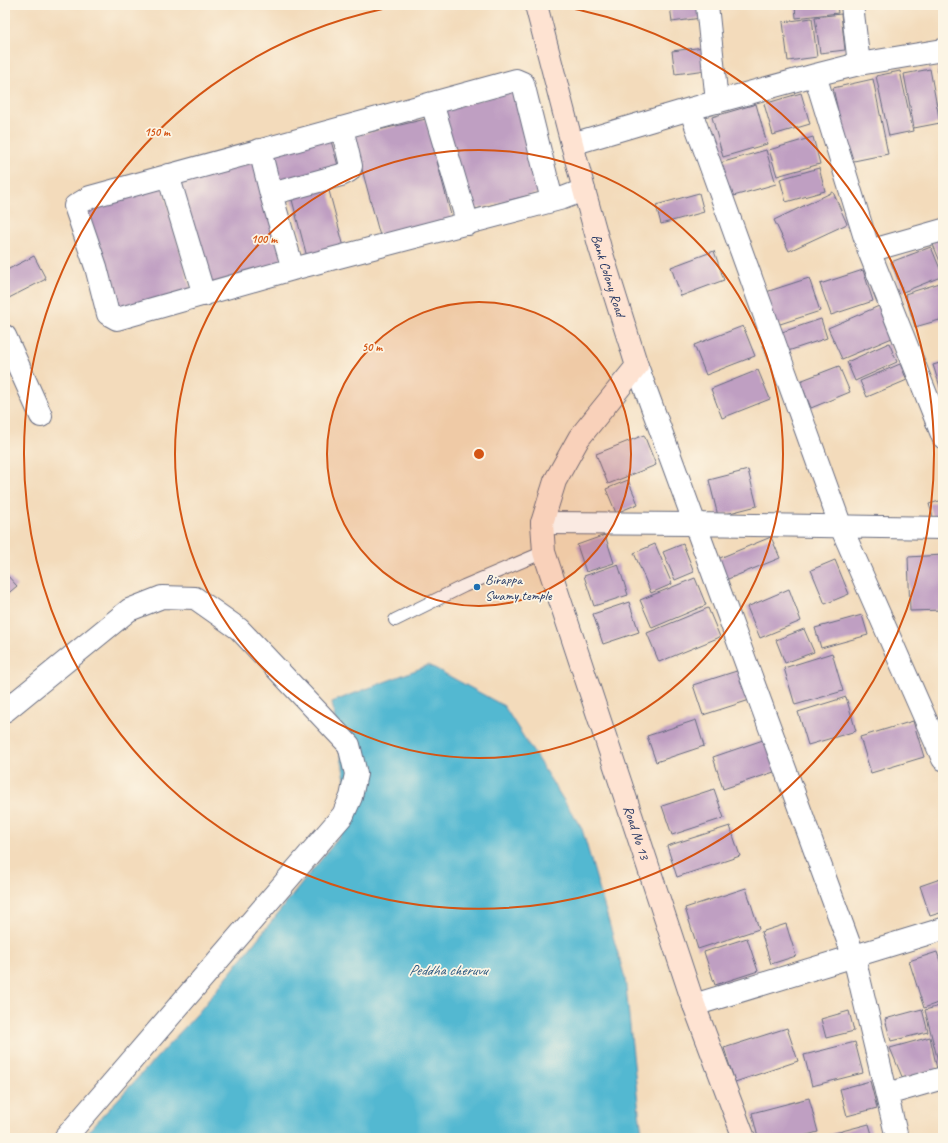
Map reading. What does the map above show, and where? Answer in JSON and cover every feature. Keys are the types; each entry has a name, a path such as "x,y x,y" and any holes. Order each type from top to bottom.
{"street":[{"name":"Bank Colony Road","path":"536,5 600,248 637,366"},
{"path":"706,5 717,102"},
{"path":"852,5 859,64"},
{"path":"572,144 690,109 815,75 859,64 943,50"},
{"path":"815,75 869,251 943,437"},
{"path":"552,200 523,83 516,80 90,197 75,206 96,267 108,314 117,319 293,269 563,198 584,190"},
{"path":"432,103 468,224"},
{"path":"690,109 841,527 943,759"},
{"path":"271,194 341,175 349,171 351,166 342,128"},
{"path":"260,150 293,269"},
{"path":"168,175 204,295"},
{"path":"869,251 943,230"},
{"path":"5,336 41,416"},
{"path":"637,366 579,438 555,481 542,523 943,528"},
{"path":"637,366 854,957 897,1138"},
{"name":"Road No 13","path":"542,523 544,552 694,1005 744,1138"},
{"path":"5,711 130,610 162,597 195,598 239,629 349,745 356,774 351,797 343,815 65,1138"},
{"path":"694,1005 943,929"},
{"path":"887,1094 943,1078"}],"lane":[{"path":"394,620 464,586 544,552"}],"water":[{"name":"Peddha cheruvu","path":"429,665 504,706 582,829 625,978 643,1138 82,1138 198,1013 352,821 332,702"}],"building":[{"path":"670,5 700,5 701,18 672,22"},
{"path":"795,5 837,5 838,13 796,18"},
{"path":"841,14 845,50 820,53 815,17"},
{"path":"812,18 817,57 788,61 783,22"},
{"path":"704,47 707,70 675,74 672,51"},
{"path":"943,67 943,105 942,105 937,68"},
{"path":"930,69 940,123 914,128 904,74"},
{"path":"900,71 913,131 889,136 876,76"},
{"path":"873,79 888,154 849,162 833,88"},
{"path":"516,90 546,191 468,211 442,110"},
{"path":"801,93 810,124 773,135 764,104"},
{"path":"756,104 767,144 723,157 712,117"},
{"path":"426,119 452,219 380,236 353,136"},
{"path":"329,134 339,169 279,186 269,151"},
{"path":"813,137 820,164 777,176 769,150"},
{"path":"766,150 776,184 730,197 720,163"},
{"path":"257,161 284,265 207,285 180,180"},
{"path":"819,168 825,191 786,202 780,179"},
{"path":"162,185 191,291 114,312 87,208"},
{"path":"328,187 344,247 307,257 291,196"},
{"path":"833,192 847,224 789,251 774,220"},
{"path":"699,193 704,212 661,224 656,205"},
{"path":"943,238 943,269 932,242"},
{"path":"931,247 943,276 903,292 891,262"},
{"path":"714,251 724,280 681,296 671,267"},
{"path":"34,256 46,279 5,300 5,271"},
{"path":"863,270 873,301 831,315 820,284"},
{"path":"809,278 820,311 774,326 763,293"},
{"path":"943,282 943,319 915,327 905,294"},
{"path":"879,306 892,338 842,359 828,328"},
{"path":"821,319 827,338 779,354 773,335"},
{"path":"743,326 755,356 706,375 694,345"},
{"path":"889,343 897,362 855,381 847,362"},
{"path":"943,362 943,396 933,365"},
{"path":"900,364 907,380 867,397 860,381"},
{"path":"839,366 850,392 811,408 800,381"},
{"path":"758,370 770,399 722,418 711,389"},
{"path":"644,435 656,465 608,484 596,454"},
{"path":"748,470 757,506 718,516 709,480"},
{"path":"628,480 638,504 616,513 606,489"},
{"path":"943,500 943,524 936,526 929,504"},
{"path":"605,535 614,563 586,572 577,545"},
{"path":"771,537 780,558 723,581 715,560"},
{"path":"655,544 672,584 651,593 634,553"},
{"path":"683,544 694,572 675,580 663,552"},
{"path":"943,555 943,610 910,611 908,557"},
{"path":"835,560 849,594 825,604 811,570"},
{"path":"618,564 628,595 594,606 584,576"},
{"path":"5,573 17,586 5,596"},
{"path":"695,578 706,605 652,628 640,600"},
{"path":"789,589 801,621 760,638 747,607"},
{"path":"629,602 639,632 603,644 593,614"},
{"path":"708,608 720,637 659,662 647,633"},
{"path":"862,615 868,635 821,648 815,628"},
{"path":"804,629 814,652 785,663 776,640"},
{"path":"832,653 843,691 795,705 784,668"},
{"path":"746,668 756,698 703,715 693,685"},
{"path":"846,697 856,731 808,745 798,712"},
{"path":"696,720 704,746 656,762 647,736"},
{"path":"913,721 924,757 871,773 860,737"},
{"path":"766,739 777,771 723,789 713,757"},
{"path":"714,789 724,818 672,835 662,806"},
{"path":"730,826 740,856 677,877 667,846"},
{"path":"943,878 943,912 930,916 920,886"},
{"path":"746,888 759,929 698,949 685,908"},
{"path":"786,924 796,956 771,964 761,932"},
{"path":"747,938 758,971 715,985 704,952"},
{"path":"937,952 943,970 943,1001 924,1008 909,961"},
{"path":"943,1005 943,1064 939,1065 925,1010"},
{"path":"922,1009 928,1032 891,1041 885,1019"},
{"path":"849,1011 854,1031 826,1038 821,1019"},
{"path":"787,1028 798,1061 735,1082 724,1048"},
{"path":"930,1037 937,1069 903,1079 890,1048"},
{"path":"855,1042 863,1073 812,1086 804,1055"},
{"path":"870,1081 877,1108 847,1116 840,1089"},
{"path":"809,1098 818,1132 795,1138 758,1138 752,1113"},
{"path":"869,1124 873,1138 823,1138 823,1136"}],"place":[{"name":"Birappa Swamy temple","path":"477,587"}]}
